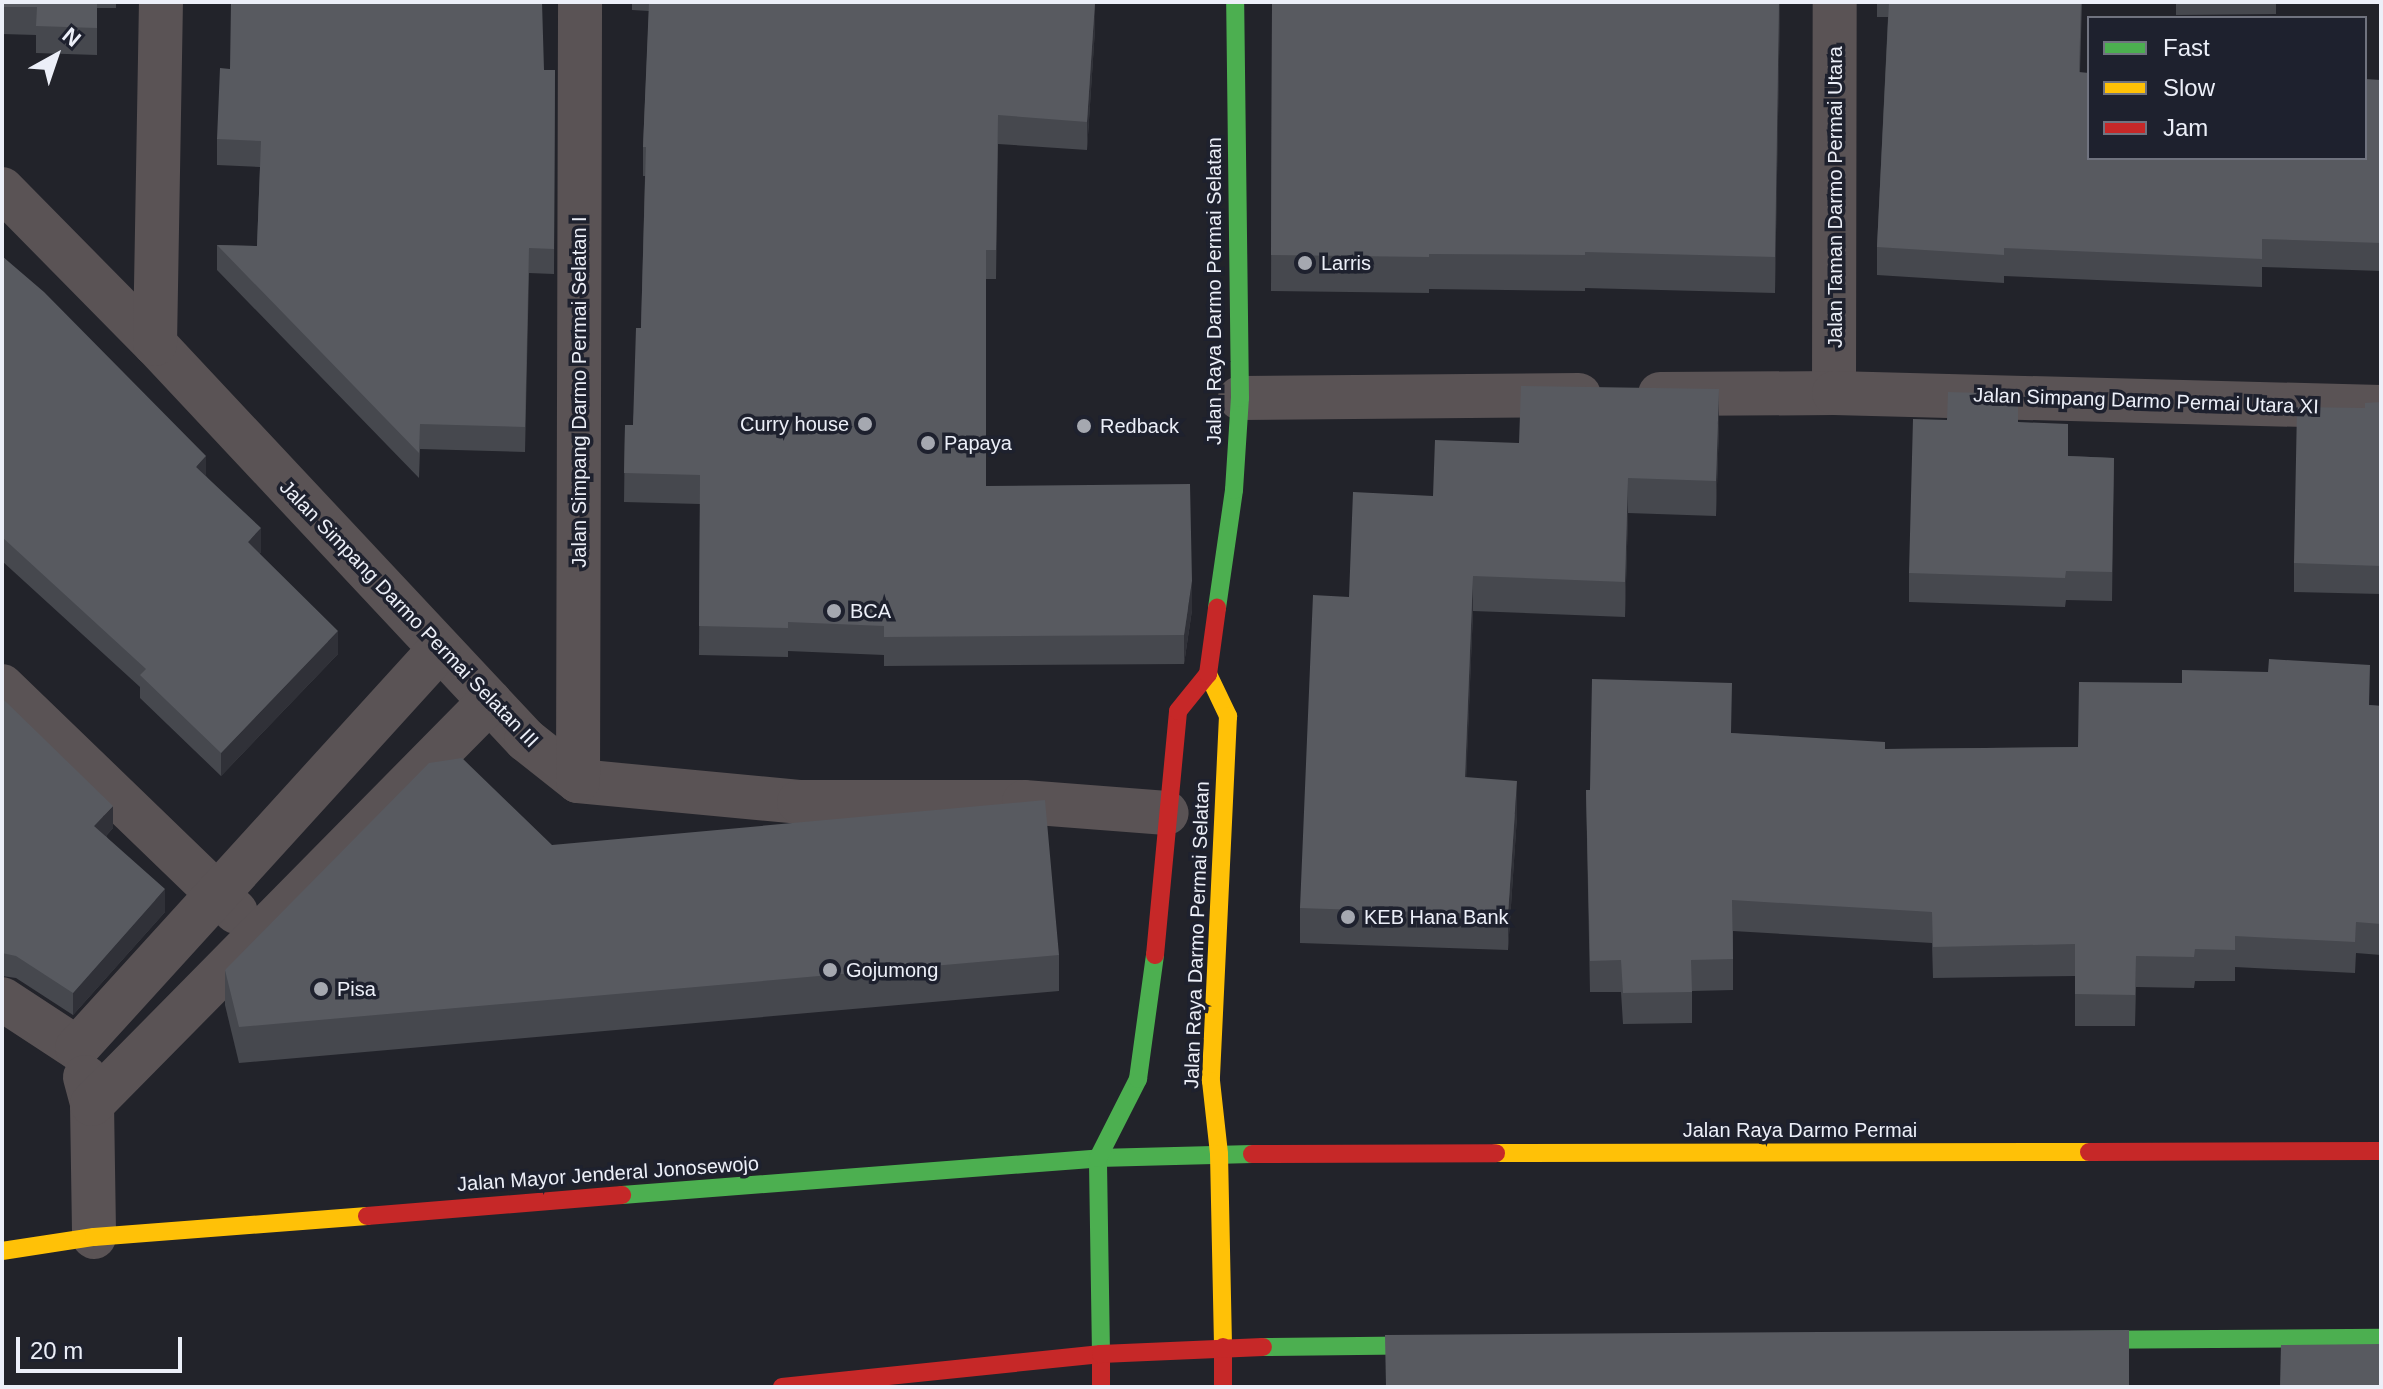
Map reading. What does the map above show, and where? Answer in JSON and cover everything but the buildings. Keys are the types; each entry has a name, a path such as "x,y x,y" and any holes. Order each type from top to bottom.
{"street":[{"path":"155,344 161,2"},
{"name":"Jalan Simpang Darmo Permai Selatan I","path":"578,781 580,2"},
{"name":"Jalan Raya Darmo Permai Selatan","path":"1098,1158 1138,1079 1149,1018 1178,711 1208,674 1234,490 1240,398 1235,2"},
{"name":"Jalan Taman Darmo Permai Utara","path":"1834,393 1835,2"},
{"name":"Jalan Simpang Darmo Permai Selatan III","path":"2,189 155,344 526,740 578,781"},
{"name":"Jalan Simpang Darmo Permai Utara XI","path":"1240,398 1834,393 2381,407"},
{"path":"77,1048 439,650"},
{"name":"Jalan Raya Darmo Permai Selatan","path":"1208,674 1228,716 1211,1081 1219,1154 1223,1387"},
{"path":"2,686 257,933"},
{"path":"92,1104 195,1002 257,933 490,701"},
{"path":"578,781 799,802 1024,802 1167,813"},
{"path":"2,999 77,1048 92,1104 94,1237"},
{"name":"Jalan Raya Darmo Permai","path":"1219,1154 2381,1151"},
{"name":"Jalan Mayor Jenderal Jonosewojo","path":"2,1251 94,1237 1098,1158 1219,1154"},
{"path":"1098,1158 1101,1387"},
{"path":"2042,1341 2381,1338"},
{"path":"782,1387 1101,1354 1223,1347 1472,1345"}],"traffic: fast":[{"path":"1217,608 1234,490 1240,398 1235,2"},
{"path":"1101,1354 1098,1158 1138,1079 1155,955"},
{"path":"622,1195 1098,1158 1252,1154"},
{"path":"2067,1340 2381,1338"},
{"path":"1263,1347 1447,1345"}],"traffic: slow":[{"path":"1208,674 1228,716 1211,1081 1219,1154 1223,1347"},
{"path":"1496,1153 2089,1152"},
{"path":"2,1251 94,1237 367,1216"}],"traffic: jam":[{"path":"1155,955 1178,711 1208,674 1217,608"},
{"path":"2089,1152 2381,1151"},
{"path":"1252,1154 1496,1153"},
{"path":"367,1216 622,1195"},
{"path":"1223,1347 1223,1387"},
{"path":"782,1387 1101,1354 1263,1347"},
{"path":"1101,1354 1101,1387"}],"place":[{"name":"Larris","path":"1305,263"},
{"name":"Curry house","path":"865,424"},
{"name":"Redback","path":"1084,426"},
{"name":"Papaya","path":"928,443"},
{"name":"BCA","path":"834,611"},
{"name":"KEB Hana Bank","path":"1348,917"},
{"name":"Gojumong","path":"830,970"},
{"name":"Pisa","path":"321,989"}]}
